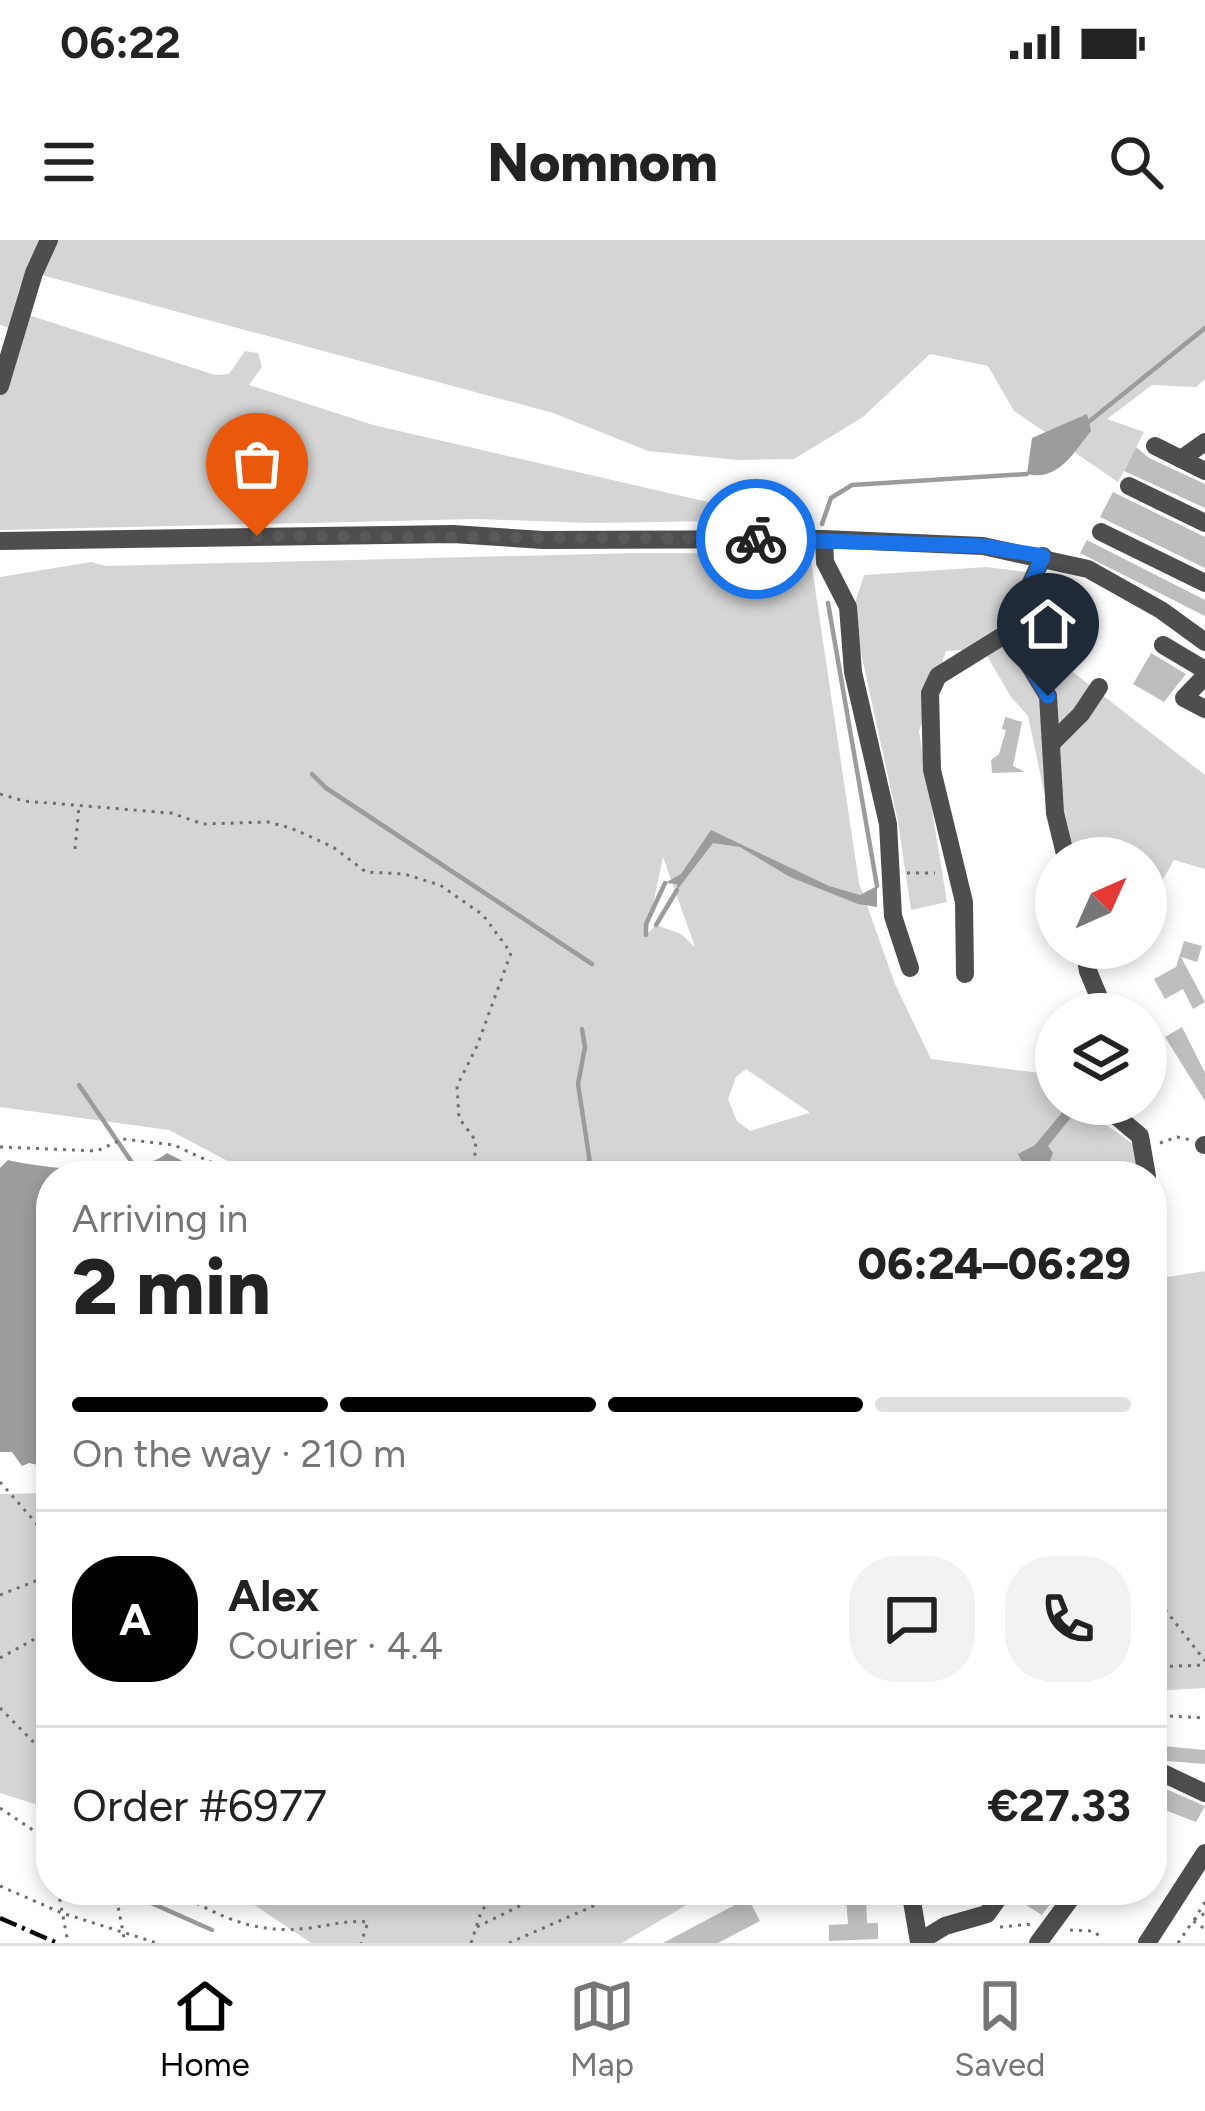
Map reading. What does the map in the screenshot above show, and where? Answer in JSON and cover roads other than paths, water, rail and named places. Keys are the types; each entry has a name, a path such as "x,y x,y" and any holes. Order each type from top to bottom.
{"street":[{"path":"0,386 6,347 49,240"},
{"path":"1181,459 1205,442"},
{"path":"1156,446 1205,471"},
{"path":"1130,486 1205,523"},
{"path":"1101,532 1205,583"},
{"path":"0,542 431,534 983,546 1088,569 1161,610 1205,643"},
{"path":"824,539 825,562 848,607 854,672 866,713 893,874 893,916 910,968"},
{"path":"964,974 964,902 932,770 930,693 938,676 1010,632 1043,556"},
{"path":"1010,632 1048,696 1055,813 1061,837"},
{"path":"1163,645 1204,677 1184,698 1205,709"},
{"path":"1053,742 1099,687"},
{"path":"935,873 957,869"},
{"path":"1129,1125 1144,1148 1145,1161"},
{"path":"1167,1775 1205,1793"},
{"path":"1147,1943 1205,1853"},
{"path":"911,1905 915,1943 945,1926 986,1914 993,1905"},
{"path":"1038,1943 1067,1905"}],"waterway":[{"path":"1086,424 1205,328"},
{"path":"822,524 831,498 852,485 1027,474"},
{"path":"828,603 877,886"},
{"path":"312,774 326,788 592,964"},
{"path":"646,935 646,924 665,883"},
{"path":"656,925 677,890"},
{"path":"582,1029 585,1047 578,1084 590,1161"},
{"path":"79,1085 131,1161"},
{"path":"156,1905 212,1930"}],"railway":[{"path":"0,1918 57,1943"}]}
